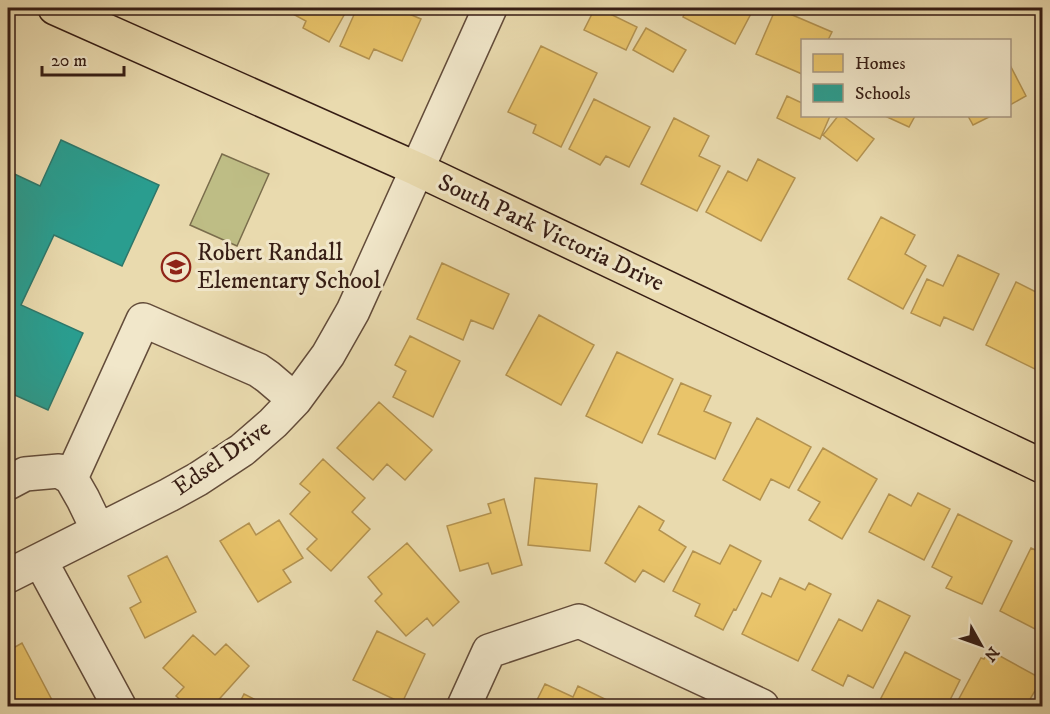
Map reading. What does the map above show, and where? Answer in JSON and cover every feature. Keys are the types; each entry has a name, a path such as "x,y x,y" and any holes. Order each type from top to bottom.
{"main road":[{"name":"South Park Victoria Drive","path":"56,8 417,169 1042,466"}],"street":[{"name":"Edsel Drive","path":"8,576 198,479 242,450 295,400 328,355 352,311 490,8"},
{"path":"71,478 143,320 258,370 295,400"},
{"path":"8,483 25,474 59,471 71,478 98,530"},
{"path":"40,560 119,706"},
{"path":"464,706 489,651 579,621 762,706"}],"shaded area":[{"path":"222,154 269,174 237,246 190,225"}],"building: Homes":[{"path":"282,8 348,8 329,42 303,28 306,21"},
{"path":"357,8 395,8 421,19 402,61 374,49 369,59 340,46"},
{"path":"595,8 637,27 626,50 584,30"},
{"path":"688,8 754,8 735,44 683,17"},
{"path":"776,8 832,32 828,39 801,39 801,74 756,54"},
{"path":"646,28 686,50 673,72 633,50"},
{"path":"541,46 597,73 561,147 533,133 536,125 508,112"},
{"path":"1011,67 1026,96 1011,104"},
{"path":"787,96 801,103 801,117 830,117 820,139 777,118"},
{"path":"594,99 650,127 629,167 606,156 600,165 569,149"},
{"path":"837,117 844,117 874,139 857,161 823,135"},
{"path":"887,117 914,117 909,127"},
{"path":"969,117 989,117 973,125"},
{"path":"674,118 709,136 699,156 720,166 697,211 641,184"},
{"path":"758,159 795,178 761,241 706,212 728,171 747,181"},
{"path":"881,217 915,235 905,254 926,266 903,309 848,279"},
{"path":"958,255 999,274 973,330 944,317 940,326 911,313 927,279 943,286"},
{"path":"442,263 509,294 493,329 471,320 463,340 417,319"},
{"path":"1016,282 1042,295 1041,372 986,345"},
{"path":"539,315 594,345 561,405 506,375"},
{"path":"410,336 460,361 433,417 393,397 406,371 395,365"},
{"path":"617,352 673,379 642,443 586,416"},
{"path":"681,383 711,396 704,411 731,423 715,459 658,434"},
{"path":"379,402 432,450 405,480 387,464 373,480 337,448"},
{"path":"757,418 811,447 789,488 771,479 760,500 723,480"},
{"path":"823,448 877,479 842,539 809,520 820,502 798,490"},
{"path":"323,459 365,498 352,512 370,529 331,571 307,549 317,539 290,514 310,492 300,484"},
{"path":"535,478 597,484 590,551 528,545"},
{"path":"918,493 950,509 924,560 869,532 889,494 911,506"},
{"path":"504,499 522,565 492,574 488,563 460,571 447,526 491,513 488,504"},
{"path":"639,506 664,521 659,530 686,547 664,582 643,570 635,582 605,563"},
{"path":"958,514 1012,541 982,604 946,588 952,577 932,567"},
{"path":"279,520 303,558 283,570 291,582 258,602 220,541 249,523 256,535"},
{"path":"407,543 459,602 433,626 427,618 406,636 375,601 382,594 368,577"},
{"path":"730,545 761,561 723,630 695,616 700,604 673,591 693,551 720,564"},
{"path":"1031,548 1042,553 1042,619 1037,630 1000,611"},
{"path":"167,556 196,612 145,638 130,608 141,602 128,576"},
{"path":"780,578 805,590 809,583 831,594 798,661 742,634 762,593 771,597"},
{"path":"878,600 910,616 873,688 848,675 843,686 812,670 839,619 862,631"},
{"path":"377,631 425,654 402,703 353,680"},
{"path":"193,635 215,655 226,644 249,666 213,706 187,706 176,696 184,687 163,668"},
{"path":"22,643 53,702 45,706 10,706 8,701 8,651"},
{"path":"989,650 1042,679 1026,706 955,706 981,658 984,659"},
{"path":"905,652 960,680 947,706 888,706 879,702"},
{"path":"545,684 573,697 578,686 607,700 603,706 534,706"},
{"path":"244,694 268,706 238,706"}],"building: Schools":[{"path":"61,140 159,185 122,266 54,235 21,305 83,333 48,410 8,392 8,171 40,186"}],"place":[{"name":"Robert Randall Elementary School","path":"176,267"}]}
